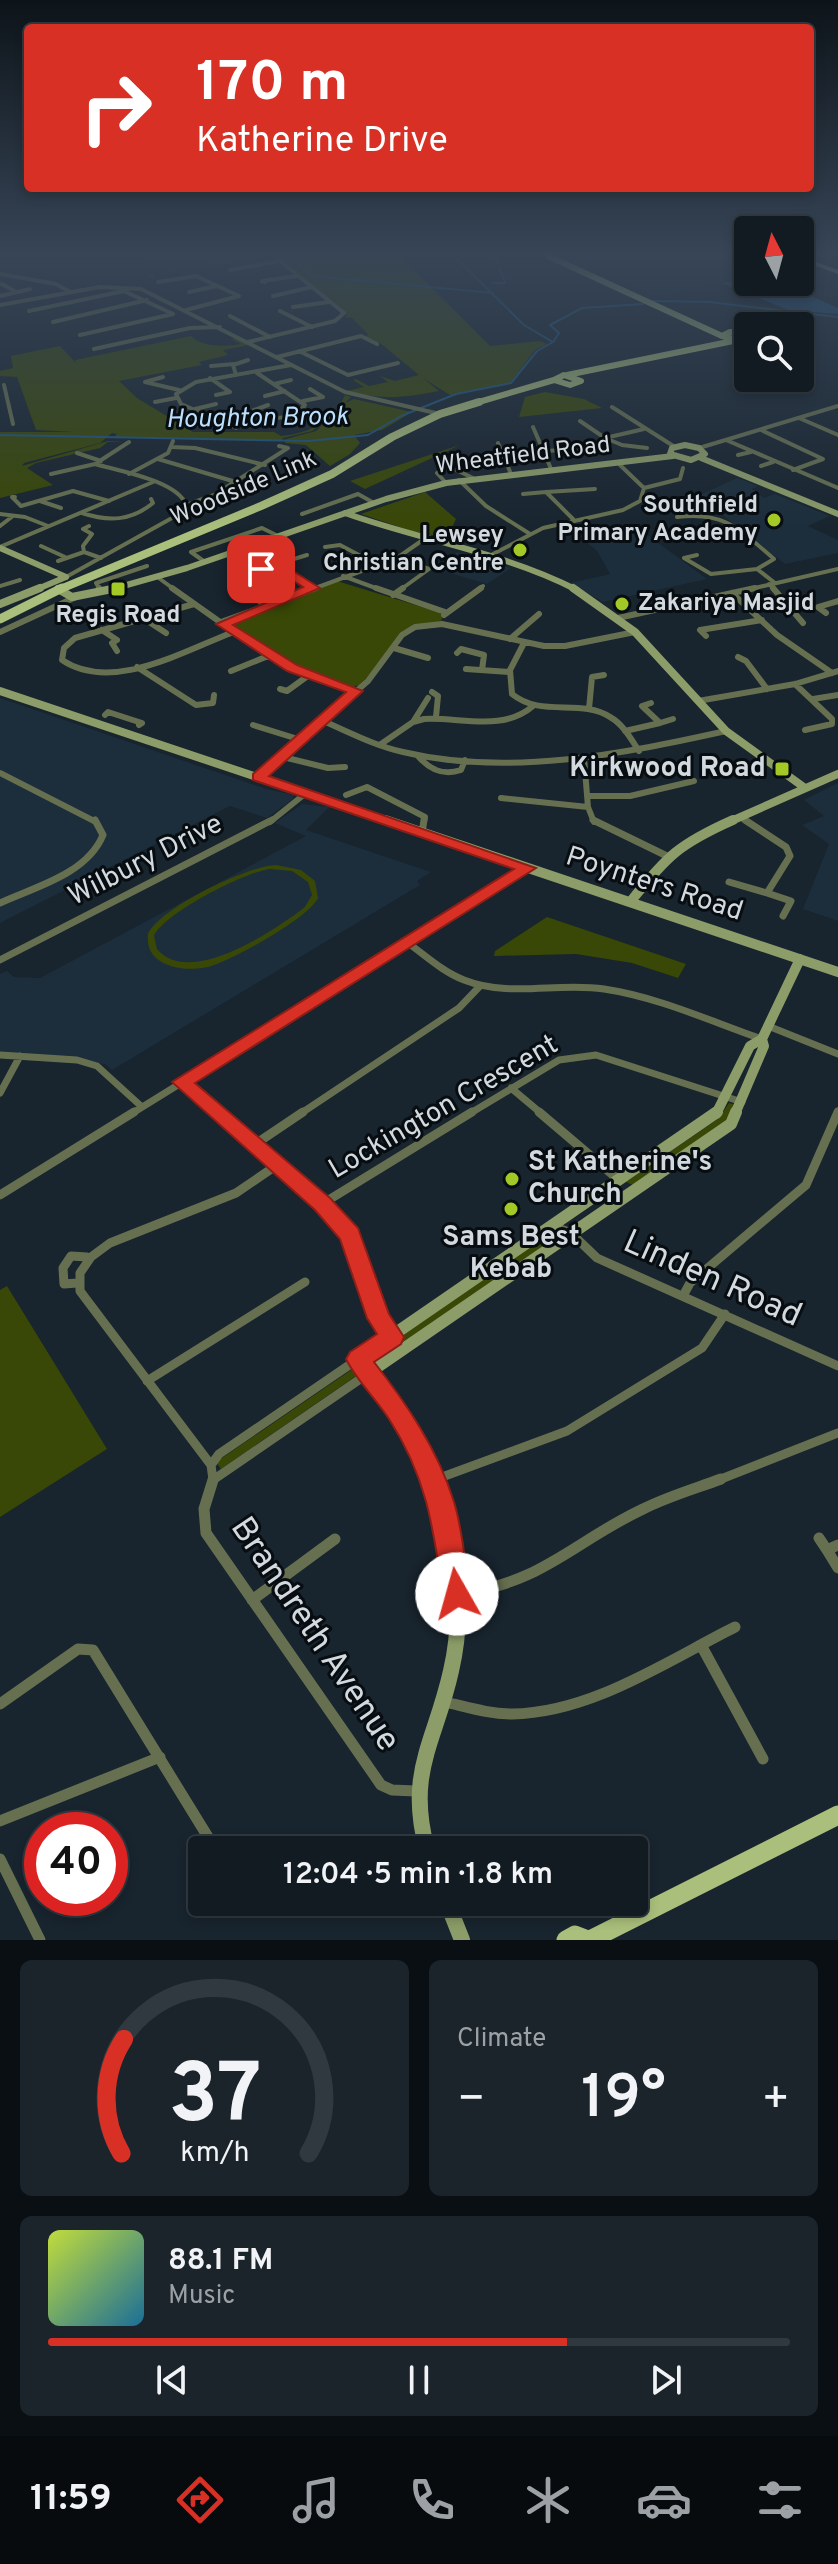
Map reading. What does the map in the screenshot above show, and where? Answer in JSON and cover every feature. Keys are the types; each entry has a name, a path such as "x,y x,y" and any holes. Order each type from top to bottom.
{"main road":[{"name":"Woodside Link","path":"0,622 115,565 261,506 440,414 567,375 699,347"},
{"name":"Woodside Link","path":"519,392 570,385 620,366"},
{"path":"567,375 581,381"},
{"path":"554,380 570,385"},
{"path":"566,1940 575,1935 589,1940 838,1815"}],"street":[{"path":"94,349 105,347"},
{"path":"257,347 361,398 440,414"},
{"path":"277,357 317,347"},
{"path":"299,351 351,376 398,363"},
{"path":"211,366 248,360"},
{"path":"234,364 236,375"},
{"path":"163,377 145,382 179,390 210,378 257,373 292,364"},
{"path":"257,373 303,401 323,397 310,389"},
{"path":"187,377 196,382"},
{"path":"210,378 230,392 216,395"},
{"path":"273,384 291,380"},
{"path":"0,420 12,422 3,401 4,385"},
{"path":"176,398 179,390"},
{"path":"265,396 285,391"},
{"path":"155,402 176,398 236,428"},
{"path":"303,401 303,409"},
{"path":"193,409 216,404"},
{"path":"268,405 254,410 270,419 286,417 303,409 318,413"},
{"path":"612,407 675,447 699,448 838,406"},
{"path":"286,417 299,425"},
{"path":"197,425 220,418"},
{"path":"799,418 837,433"},
{"path":"580,421 622,445 647,448"},
{"path":"533,427 552,471"},
{"path":"605,438 644,429"},
{"path":"761,430 823,459 793,470"},
{"path":"726,440 838,488"},
{"path":"51,474 98,463 123,449 129,442"},
{"path":"498,443 511,474"},
{"path":"129,475 158,459 173,444 265,465"},
{"path":"0,604 66,577 172,518 186,505 197,504 237,482 288,448 279,446"},
{"path":"673,456 670,452 675,447"},
{"path":"699,448 705,452 701,458"},
{"path":"123,449 130,450"},
{"path":"545,451 579,449"},
{"path":"738,455 751,452"},
{"path":"77,453 178,491 185,498 186,505"},
{"name":"Wheatfield Road","path":"0,632 78,596 205,562 374,503 473,478 620,465 673,456 701,458 838,514"},
{"path":"158,459 237,482"},
{"path":"761,466 773,462"},
{"path":"446,483 437,473 456,463"},
{"path":"493,554 530,534 573,519 632,506 645,494 644,488 620,465"},
{"path":"448,467 462,470 473,478"},
{"path":"644,488 675,482 680,479 683,468"},
{"path":"459,480 499,516 530,534"},
{"path":"802,484 817,480"},
{"path":"0,547 153,482"},
{"path":"15,497 12,497 21,506 75,489 90,491 109,501"},
{"path":"523,494 595,489"},
{"path":"546,492 573,519"},
{"path":"302,514 358,494 374,503"},
{"path":"81,513 101,520 145,514 153,503 151,499"},
{"path":"40,501 61,508"},
{"path":"677,517 701,512 720,515 774,559 757,569 711,574 684,558 697,555"},
{"path":"345,513 395,531 493,554 566,583 635,632 726,731 805,788"},
{"path":"0,514 49,526"},
{"path":"0,526 13,516"},
{"path":"84,552 83,546 92,534 83,529 89,526"},
{"path":"205,562 191,552 262,528 278,536"},
{"path":"221,622 397,558 427,537"},
{"path":"325,547 340,545 376,564"},
{"path":"41,546 65,557"},
{"path":"0,547 66,577"},
{"path":"58,561 84,552 101,558"},
{"path":"261,569 307,555"},
{"path":"393,595 429,569 397,558"},
{"path":"277,565 313,588"},
{"path":"101,591 96,583 147,566"},
{"path":"757,569 785,597 789,609 803,623"},
{"path":"618,618 838,569"},
{"path":"156,576 221,622 231,633 268,656 309,675 356,691"},
{"path":"343,576 445,612"},
{"path":"0,586 20,580"},
{"path":"235,584 265,605"},
{"path":"442,624 445,612 483,586"},
{"path":"61,590 68,596 78,596"},
{"path":"732,593 794,648 835,672"},
{"path":"826,613 818,607 838,601"},
{"path":"194,604 68,643 61,654 63,662 72,668 96,673 137,667 231,633"},
{"path":"510,639 539,614"},
{"path":"143,618 166,633"},
{"path":"706,636 700,630 762,620"},
{"path":"258,777 356,691 406,631 442,624 524,643 565,646 635,632"},
{"path":"102,630 117,640"},
{"path":"117,651 112,643 126,638"},
{"path":"524,643 513,657 509,672 509,688 520,700 533,706 589,709 607,714 625,731 639,751"},
{"path":"394,648 428,658"},
{"path":"457,653 461,649 484,655 482,670"},
{"path":"231,671 268,656"},
{"path":"738,657 746,661 767,689"},
{"path":"137,667 196,705 213,703 214,695"},
{"path":"466,669 509,672"},
{"path":"698,701 795,684 835,672"},
{"path":"280,689 287,691 309,675"},
{"path":"589,709 592,677 604,675"},
{"path":"795,684 813,699 832,724 805,730"},
{"name":"Poynters Road","path":"0,691 838,972"},
{"path":"413,722 430,695 438,696 436,717"},
{"path":"813,699 838,695"},
{"path":"520,700 567,708"},
{"path":"651,703 642,706 660,723"},
{"path":"381,744 413,722 436,717 519,718 533,706"},
{"path":"105,715 108,712 142,723 139,725"},
{"path":"110,728 123,717"},
{"path":"625,731 673,719"},
{"path":"323,721 418,755 465,760 584,758 639,751 726,731"},
{"path":"253,725 301,740"},
{"path":"418,755 432,771 454,774 461,770 465,760"},
{"path":"283,757 328,768 345,767"},
{"path":"584,758 588,807 594,823 667,856"},
{"path":"0,773 94,819 103,835 99,848 82,864 0,903"},
{"path":"631,901 667,856 699,835 838,774"},
{"path":"588,796 630,796 694,781"},
{"path":"346,795 367,787 387,795 394,803 425,817 422,833"},
{"name":"Wilbury Drive","path":"0,960 270,822 306,793"},
{"path":"501,798 588,807"},
{"path":"740,817 789,851 790,856 767,893"},
{"path":"0,1195 528,868"},
{"path":"729,882 791,901 783,916"},
{"path":"408,943 451,973 480,986 501,989 575,986 607,990 762,1039"},
{"path":"77,1283 211,1465 219,1454 715,1117 750,1046 762,1039 800,959"},
{"path":"254,1145 459,1008 480,986"},
{"path":"768,1026 838,1054"},
{"path":"213,1480 731,1124 764,1046 762,1039"},
{"path":"0,1055 77,1060 97,1066 142,1107"},
{"name":"Lockington Crescent","path":"322,1204 559,1060 596,1055 742,1102"},
{"path":"0,1093 20,1056"},
{"path":"182,1082 322,1204 350,1234 379,1318 393,1337 398,1353"},
{"path":"511,1088 620,1181"},
{"path":"683,1296 690,1283 806,1185 838,1111"},
{"path":"77,1283 87,1257 103,1245 233,1195 277,1165"},
{"path":"553,1226 571,1233"},
{"name":"Linden Road","path":"571,1233 597,1258 838,1366"},
{"path":"77,1283 64,1284 63,1268 71,1256 87,1257"},
{"path":"147,1381 305,1282"},
{"path":"434,1480 567,1431 702,1348 725,1314"},
{"path":"358,1359 370,1372 421,1450 434,1480 449,1535 457,1594 453,1666 415,1791 424,1836"},
{"path":"457,1594 489,1590 544,1570 640,1510 838,1433"},
{"name":"Brandreth Avenue","path":"211,1465 213,1480 204,1509 206,1533 381,1785 392,1790 415,1791"},
{"path":"819,1538 838,1568"},
{"path":"252,1600 335,1539"},
{"path":"827,1550 838,1545"},
{"path":"443,1701 475,1710 522,1713 560,1705 701,1645 735,1627"},
{"path":"701,1645 763,1759"},
{"path":"0,1704 78,1649 93,1650 208,1836"},
{"path":"0,1821 160,1757"},
{"path":"0,1859 40,1940"},
{"path":"453,1916 462,1940"}],"shaded area":[{"name":"Southfield Primary Academy","path":"737,478 758,486 752,489 764,498 775,494 830,516 808,526 838,540 838,553 785,564 698,496"},
{"path":"633,524 707,579 603,602 570,583 610,574 597,551 579,536"},
{"path":"457,552 511,568 487,584 436,569"},
{"path":"0,698 266,789 294,795 293,799 267,818 230,806 0,923"},
{"path":"838,783 838,921 803,909 829,844 802,825 824,816 804,800"},
{"path":"302,804 329,807 306,830 431,872 417,881 420,885 112,1070 105,1064 0,1052 0,974 7,971 14,977 40,978 306,836 275,823"}],"green space":[{"path":"57,347 76,363 75,360 140,347 241,347 223,350 228,355 199,362 202,365 119,381 137,398 193,432 274,432 281,436 303,432 335,412 345,395 351,397 345,403 354,399 412,412 382,430 354,435 360,443 350,454 330,466 306,445 285,443 286,439 316,431 326,421 312,431 283,438 281,441 114,437 117,434 112,433 100,443 24,463 22,466 108,441 124,441 108,442 100,448 36,463 27,468 53,485 0,498 0,432 75,432 36,430 17,377 0,376 0,371 13,368 11,356"},
{"path":"384,347 542,347 535,350 510,383 450,395 423,378 439,391 393,397 347,391 364,387 353,380 356,379 369,386 388,382 380,376 395,381 419,375"},
{"path":"545,392 584,399 602,408 519,417 525,397"},
{"path":"460,445 365,489 350,481"},
{"path":"425,492 456,519 447,538 411,531 361,514"},
{"path":"337,581 443,616 441,621 413,627 360,685 353,687 276,658 226,624 227,621"},
{"path":"276,865 301,870 315,881 318,898 300,916 268,938 208,967 177,968 154,956 148,934 169,912 226,880","holes":["270,869 292,871 308,882 312,895 305,907 253,941 210,959 189,962 171,959 157,949 154,936 161,927 206,895 258,872"]},
{"path":"547,917 686,964 678,978 632,963 576,954 494,956 495,951"},
{"path":"729,1103 736,1105 726,1123 633,1185 626,1182 718,1119"},
{"path":"555,1230 561,1235 404,1343 399,1337"},
{"path":"7,1286 107,1449 0,1517 0,1290"},
{"path":"357,1366 362,1372 221,1469 216,1462"}],"waterway":[{"name":"Houghton Brook","path":"0,435 309,441 368,435 401,416 456,394 511,383 537,351 545,347"}],"place":[{"name":"Southfield Primary Academy","path":"774,520"},
{"name":"Lewsey Christian Centre","path":"520,550"},
{"name":"Regis Road","path":"118,589"},
{"name":"Zakariya Masjid","path":"622,604"},
{"name":"Kirkwood Road","path":"782,769"},
{"name":"St Katherine's Church","path":"512,1179"},
{"name":"Sams Best Kebab","path":"511,1209"}],"route":[{"path":"261,569 277,565 313,588 222,624 231,633 292,668 356,691 258,777 528,868 182,1082 322,1204 350,1234 379,1318 393,1337 358,1359 398,1412 421,1450 434,1480 443,1505 457,1594"}]}
